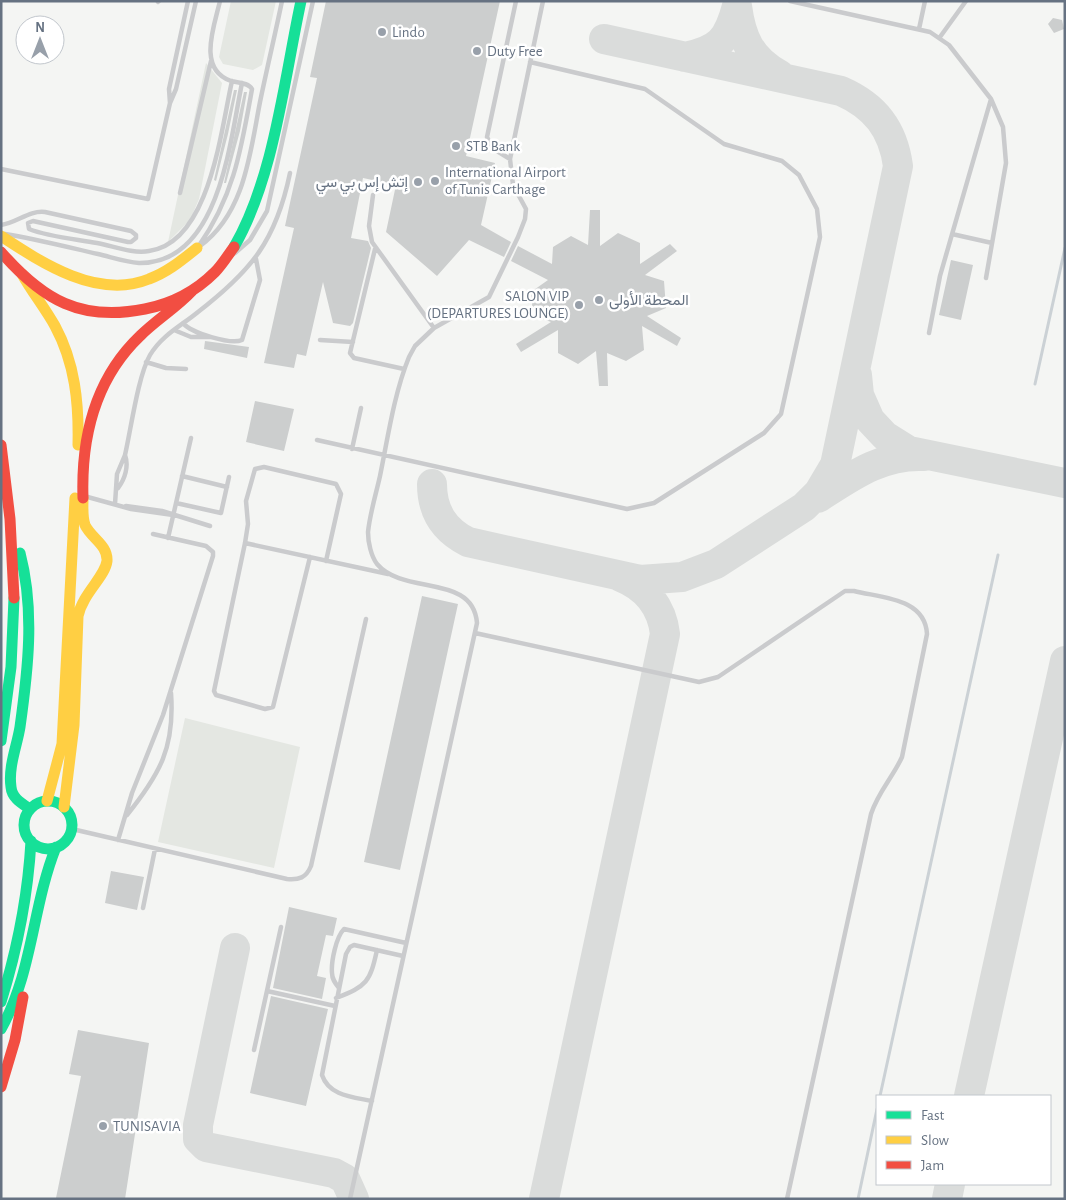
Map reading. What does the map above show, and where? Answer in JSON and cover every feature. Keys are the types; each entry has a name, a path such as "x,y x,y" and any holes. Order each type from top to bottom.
{"main road":[{"path":"47,801 60,758 79,495 88,426 102,384 129,346 181,304 224,261 240,239 252,216 261,191 301,1"},
{"path":"1,235 60,272 80,280 117,286 144,282 169,271 197,248"},
{"path":"1,252 22,274 59,302 97,313 117,314 143,311 175,301 192,291"},
{"path":"22,274 54,324 66,347 74,372 79,410 79,495 84,524 89,534 104,548 107,558 105,569 88,588 80,609 73,752 64,807"},
{"path":"1,445 12,535 12,627 7,702 1,741"},
{"path":"12,535 24,570 27,616 20,731 10,787 17,801 30,809"},
{"path":"64,700 76,701"},
{"path":"1,1002 8,980 29,878 31,840 25,826 30,809 47,801 64,807 71,817 72,829 66,840 56,847 44,848 31,840"},
{"path":"1,1087 18,1024 25,975 44,880 56,847"},
{"path":"1,1029 13,1009 25,975"}],"lane":[{"path":"170,103 169,89 188,1"},
{"path":"1,169 145,200 149,197 196,1"},
{"path":"180,193 210,61 220,1"},
{"path":"197,248 217,232 225,221 244,180 282,1"},
{"path":"224,261 250,240 267,211 313,1"},
{"path":"510,159 492,148 487,137 516,1"},
{"path":"388,574 376,563 370,548 368,532 404,369 415,346 434,328 489,296 518,237 526,209 514,186 510,159 543,1"},
{"path":"790,1 919,29 940,37 949,45 991,99 1003,127 1007,151 1005,176 986,278"},
{"path":"919,29 925,1"},
{"path":"940,37 966,1"},
{"path":"197,248 219,215 236,174 252,89 249,85 232,81 216,71 210,61"},
{"path":"317,440 384,457 627,509 654,502 764,433 777,421 784,406 820,237 817,209 799,175 782,161 724,144 645,89 530,62"},
{"path":"1,225 11,223 32,213 45,212 131,231 136,235 136,238 134,241 128,242 33,221 28,224 29,229 144,252 162,247 188,227 206,194 232,81"},
{"path":"1,235 138,263 162,259 173,253 196,233 209,214 219,191 242,83"},
{"path":"928,333 940,276 991,99"},
{"path":"115,504 118,488 125,476 127,462 125,455 146,362 155,348 174,330 217,297 256,259 274,229 285,196 290,173"},
{"path":"373,195 369,226 376,249 434,328"},
{"path":"188,227 196,233"},
{"path":"952,234 992,243"},
{"path":"376,249 351,356 404,369"},
{"path":"183,323 190,330 210,336 234,342 242,340 260,280 256,259"},
{"path":"174,330 191,337 210,336"},
{"path":"320,340 353,342"},
{"path":"146,362 166,368 186,369"},
{"path":"352,449 361,408"},
{"path":"168,538 191,438"},
{"path":"310,557 273,707 265,709 220,698 214,691 245,543 248,524 246,501 253,473 259,467 330,482 336,484 340,489 326,561"},
{"path":"182,476 227,487"},
{"path":"176,503 218,514 223,509 229,477"},
{"path":"79,495 173,515 210,526"},
{"path":"118,840 214,556 213,552 206,546 153,534"},
{"path":"245,543 388,574 403,581 456,592 465,596 472,604 476,613 475,633 350,1199"},
{"path":"475,633 699,682 718,677 845,591 854,591 909,604 923,616 927,634 902,756 897,768 875,801 871,814 787,1199"},
{"path":"72,829 287,879 299,879 304,876 311,866 366,619"},
{"path":"124,818 151,785 164,760 172,724 170,688"},
{"path":"143,908 155,849"},
{"path":"254,1050 281,927"},
{"path":"339,988 334,982 332,966 340,934 344,929 406,943"},
{"path":"372,1102 335,1092 324,1083 322,1068 336,998 346,954 350,947 358,946 403,956"},
{"path":"336,998 356,991 368,981 377,950"},
{"path":"267,991 335,1006"}],"shaded area":[{"path":"231,1 276,1 262,65 253,70 223,64 219,57"},
{"path":"206,63 222,83 199,199 190,220 168,242"},
{"path":"185,718 300,747 274,868 158,842"}],"building":[{"name":"International Airport of Tunis Carthage","path":"326,1 500,1 466,156 495,163 481,225 511,242 504,257 469,240 437,276 386,232 396,185 363,178 351,238 368,241 371,248 353,323 350,326 333,323 323,282 306,356 297,354 294,368 264,363 294,228 285,226 317,78 310,77"},
{"path":"1053,18 1062,20 1064,29 1054,33 1048,24"},
{"path":"234,90 237,90 216,181 214,180"},
{"path":"244,92 247,92 240,131 226,183 224,183"},
{"name":"المحطة الأولى","path":"590,210 600,210 600,246 618,233 640,243 640,264 670,244 677,251 645,275 664,281 666,308 647,316 681,338 677,346 642,326 644,350 626,361 607,353 608,386 599,386 596,351 578,364 558,353 558,330 521,352 516,344 551,322 533,315 531,292 548,280 511,261 518,246 552,264 553,247 571,236 588,245"},
{"path":"951,260 973,265 961,320 939,315"},
{"path":"205,341 249,347 247,358 204,349"},
{"path":"255,401 294,409 284,451 246,442"},
{"path":"422,596 458,604 400,870 364,862"},
{"path":"111,871 144,877 137,910 105,903"},
{"path":"289,907 337,918 333,936 326,935 317,976 326,978 322,999 273,988"},
{"path":"271,996 328,1009 306,1106 250,1093"},
{"path":"78,1030 149,1043 125,1199 56,1198 81,1076 69,1074"}],"waterway":[{"path":"1035,384 1065,248"},
{"path":"880,1095 998,555"},
{"path":"858,1199 876,1114"}],"taxiway":[{"path":"685,57 706,51 720,42 730,27 737,6 741,28 749,46 761,62 780,75"},
{"path":"432,484 434,503 441,519 452,532 468,542 640,580 682,577 716,564 804,507 819,492 835,465 898,166 896,153 887,130 864,104 841,91 604,39"},
{"path":"857,375 859,395 870,420 885,436 909,451 1065,483"},
{"path":"818,498 868,468 894,459 924,456"},
{"path":"544,1199 665,634 660,615 651,599 638,586 621,577"},
{"path":"969,1095 1065,661"},
{"path":"235,948 198,1125 198,1139 206,1147 334,1173 345,1179 354,1199"},
{"path":"947,1199 950,1185"}],"traffic: fast":[{"path":"234,247 248,220 268,160 301,1"},
{"path":"20,553 25,575 29,640 23,705 10,779 15,797 30,809"},
{"path":"1,741 11,667 14,598"},
{"path":"48,801 57,803 65,808 70,816 72,825 70,834 65,842 57,847 48,849 39,847 31,842 26,834 24,825 26,816 31,808 39,803 48,801"},
{"path":"1,1002 21,922 31,841"},
{"path":"1,1029 20,985 42,893 56,847"}],"traffic: slow":[{"path":"1,236 34,257 71,276 110,285 130,284 149,279 162,273 197,248"},
{"path":"22,274 55,326 67,354 78,414 78,445"},
{"path":"47,801 62,744 75,498"},
{"path":"64,807 74,725 78,616 84,600 102,573 107,561 105,550 85,525 83,498"}],"traffic: jam":[{"path":"1,252 32,283 48,295 82,309 101,312 122,312 155,307 191,291 215,272 234,247"},
{"path":"83,498 83,475 88,431 94,410 112,371 140,336 192,291"},
{"path":"1,445 10,519 14,598"},
{"path":"1,1087 15,1040 23,997"}],"place":[{"name":"Lindo","path":"382,32"},
{"name":"Duty Free","path":"477,51"},
{"name":"STB Bank","path":"456,146"},
{"name":"International Airport of Tunis Carthage","path":"435,181"},
{"name":"إتش إس بي سي","path":"418,182"},
{"name":"المحطة الأولى","path":"599,300"},
{"name":"SALON VIP (DEPARTURES LOUNGE)","path":"579,305"},
{"name":"TUNISAVIA","path":"103,1126"}]}
